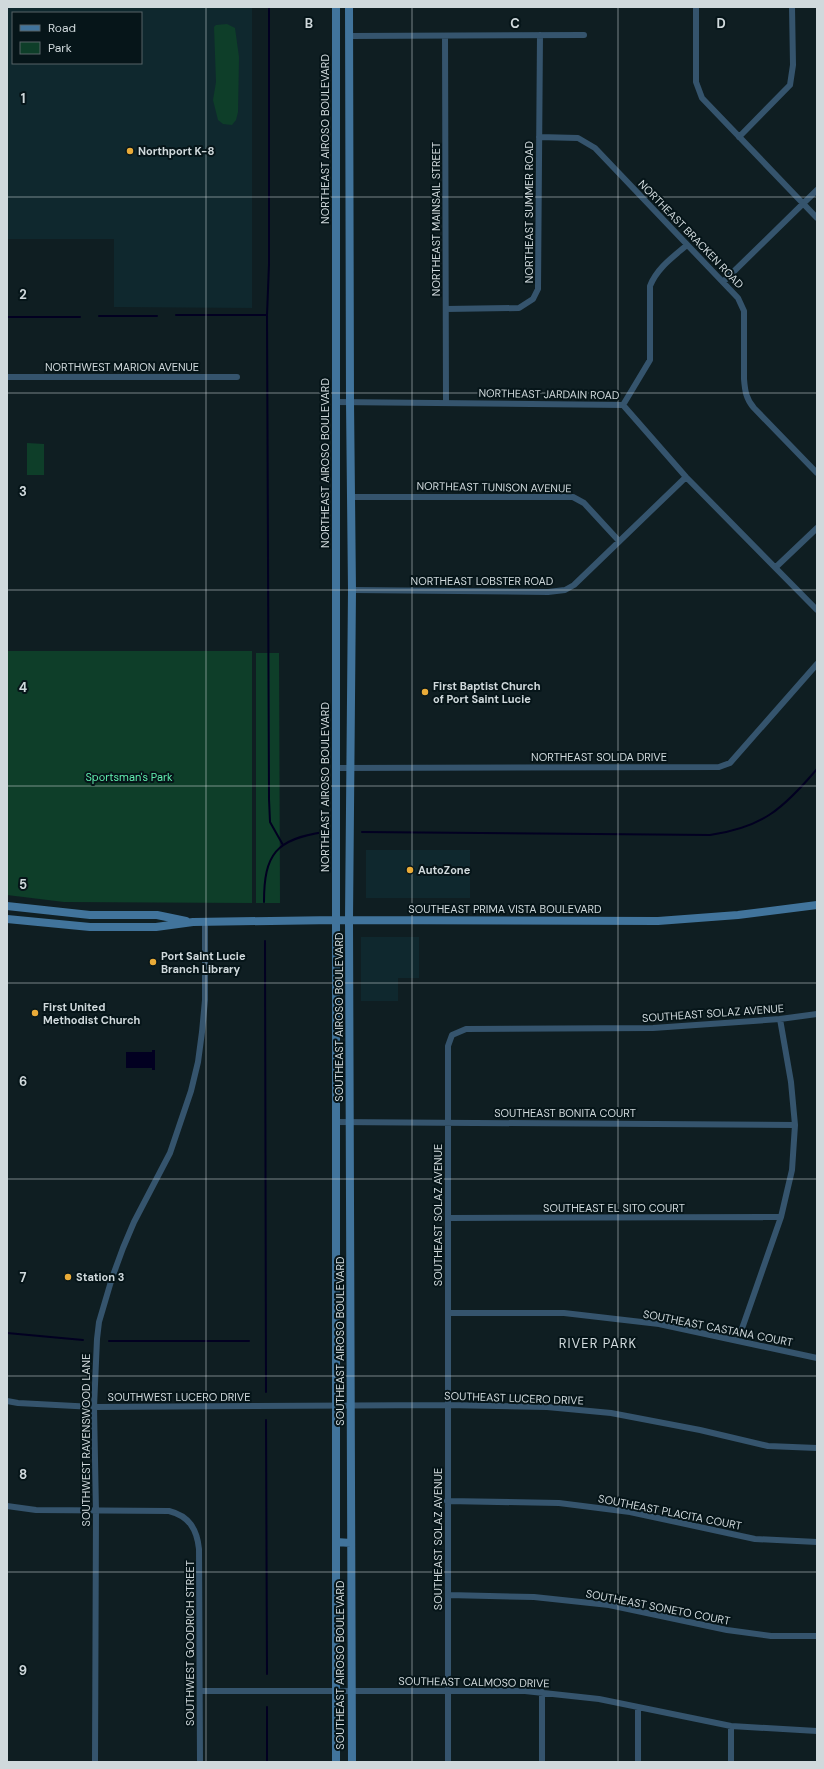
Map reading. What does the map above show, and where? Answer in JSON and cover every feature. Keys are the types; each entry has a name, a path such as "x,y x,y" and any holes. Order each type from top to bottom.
{"main road":[{"name":"NORTHEAST AIROSO BOULEVARD","path":"336,7 336,920"},
{"path":"349,919 352,590 350,497 350,7"},
{"name":"SOUTHEAST PRIMA VISTA BOULEVARD","path":"193,922 349,919 658,921 738,915 817,905"},
{"path":"7,906 88,914 157,915 193,922"},
{"path":"7,919 84,927 156,927 193,922"},
{"name":"SOUTHEAST AIROSO BOULEVARD","path":"349,919 351,1123 352,1762"},
{"name":"SOUTHEAST AIROSO BOULEVARD","path":"336,920 336,1762"},
{"path":"336,1267 351,1267"},
{"path":"336,1542 351,1542"}],"street":[{"path":"696,7 696,82 702,98 817,218"},
{"path":"739,137 790,85 792,65 792,7"},
{"path":"350,36 584,34"},
{"name":"NORTHEAST SUMMER ROAD","path":"446,309 519,308 533,299 538,289 540,35"},
{"name":"NORTHEAST MAINSAIL STREET","path":"445,36 446,402"},
{"name":"NORTHEAST BRACKEN ROAD","path":"539,137 578,138 595,148 741,302 744,311 744,389 748,400 817,474"},
{"path":"723,282 817,190"},
{"path":"623,405 650,360 650,286 654,277 664,264 687,245"},
{"name":"NORTHWEST MARION AVENUE","path":"7,377 237,377"},
{"name":"NORTHEAST JARDAIN ROAD","path":"336,402 623,405 686,477 817,610"},
{"name":"NORTHEAST LOBSTER ROAD","path":"352,590 559,591 574,585 686,477"},
{"name":"NORTHEAST TUNISON AVENUE","path":"350,497 573,497 584,504 619,540"},
{"path":"776,567 817,528"},
{"name":"NORTHEAST SOLIDA DRIVE","path":"336,768 719,767 730,763 817,664"},
{"name":"SOUTHWEST RAVENSWOOD LANE","path":"94,1762 96,1511 94,1407 99,1322 112,1278 134,1222 170,1153 187,1107 198,1062 204,1000 205,922"},
{"name":"SOUTHEAST SOLAZ AVENUE","path":"448,1762 448,1046 452,1035 466,1029 653,1028 780,1019 817,1014"},
{"path":"738,1340 781,1217 792,1170 795,1124 791,1082 780,1019"},
{"name":"SOUTHEAST BONITA COURT","path":"336,1122 795,1124"},
{"name":"SOUTHEAST EL SITO COURT","path":"448,1218 781,1217"},
{"name":"SOUTHEAST CASTANA COURT","path":"448,1313 564,1313 659,1324 817,1358"},
{"name":"SOUTHWEST LUCERO DRIVE","path":"7,1400 18,1403 94,1407 351,1407"},
{"name":"SOUTHEAST LUCERO DRIVE","path":"351,1407 447,1405 547,1407 611,1413 700,1430 768,1446 817,1448"},
{"name":"SOUTHEAST PLACITA COURT","path":"447,1501 559,1503 630,1512 755,1539 817,1542"},
{"path":"7,1506 36,1510 96,1511"},
{"name":"SOUTHWEST GOODRICH STREET","path":"96,1511 169,1511 182,1516 192,1525 197,1535 200,1549 200,1762"},
{"name":"SOUTHEAST SONETO COURT","path":"448,1595 534,1597 602,1604 727,1630 771,1636 817,1636"},
{"name":"SOUTHEAST CALMOSO DRIVE","path":"200,1691 336,1690 542,1692 599,1699 731,1726 817,1731"},
{"path":"542,1692 542,1762"},
{"path":"638,1708 638,1762"},
{"path":"731,1726 731,1762"}],"shaded area":[{"name":"Northport K-8","path":"7,7 252,7 252,308 114,307 114,239 7,239"},
{"path":"366,850 470,850 470,898 366,898"},
{"path":"361,937 419,937 419,978 398,978 398,1001 361,1001"}],"green space":[{"path":"227,24 235,28 239,57 238,112 236,120 232,125 223,124 218,120 213,100 216,82 214,27 216,25"},
{"path":"27,443 44,444 44,475 27,475"},
{"name":"Sportsman's Park","path":"7,651 252,651 252,903 64,902 7,895"},
{"path":"256,653 279,653 280,903 256,903"}],"water":[{"path":"152,1050 155,1050 155,1070 152,1070 152,1068 126,1068 126,1052 152,1052"}],"waterway":[{"path":"269,7 269,264 267,315 269,799 270,822 283,845"},
{"path":"176,315 267,315"},
{"path":"99,316 157,316"},
{"path":"7,317 80,317"},
{"path":"362,832 710,835 728,832 744,827 771,814 793,795 817,769"},
{"path":"264,902 267,872 270,861 276,852 294,839 324,832"},
{"path":"265,941 266,1392"},
{"path":"7,1333 83,1340"},
{"path":"109,1341 249,1341"},
{"path":"266,1420 267,1674"},
{"path":"267,1707 267,1762"}],"place":[{"name":"Northport K-8","path":"130,151"},
{"name":"First Baptist Church of Port Saint Lucie","path":"425,692"},
{"name":"AutoZone","path":"410,870"},
{"name":"Port Saint Lucie Branch Library","path":"153,962"},
{"name":"First United Methodist Church","path":"35,1013"},
{"name":"Station 3","path":"68,1277"}],"district":[{"name":"RIVER PARK","path":"598,1343"}]}
